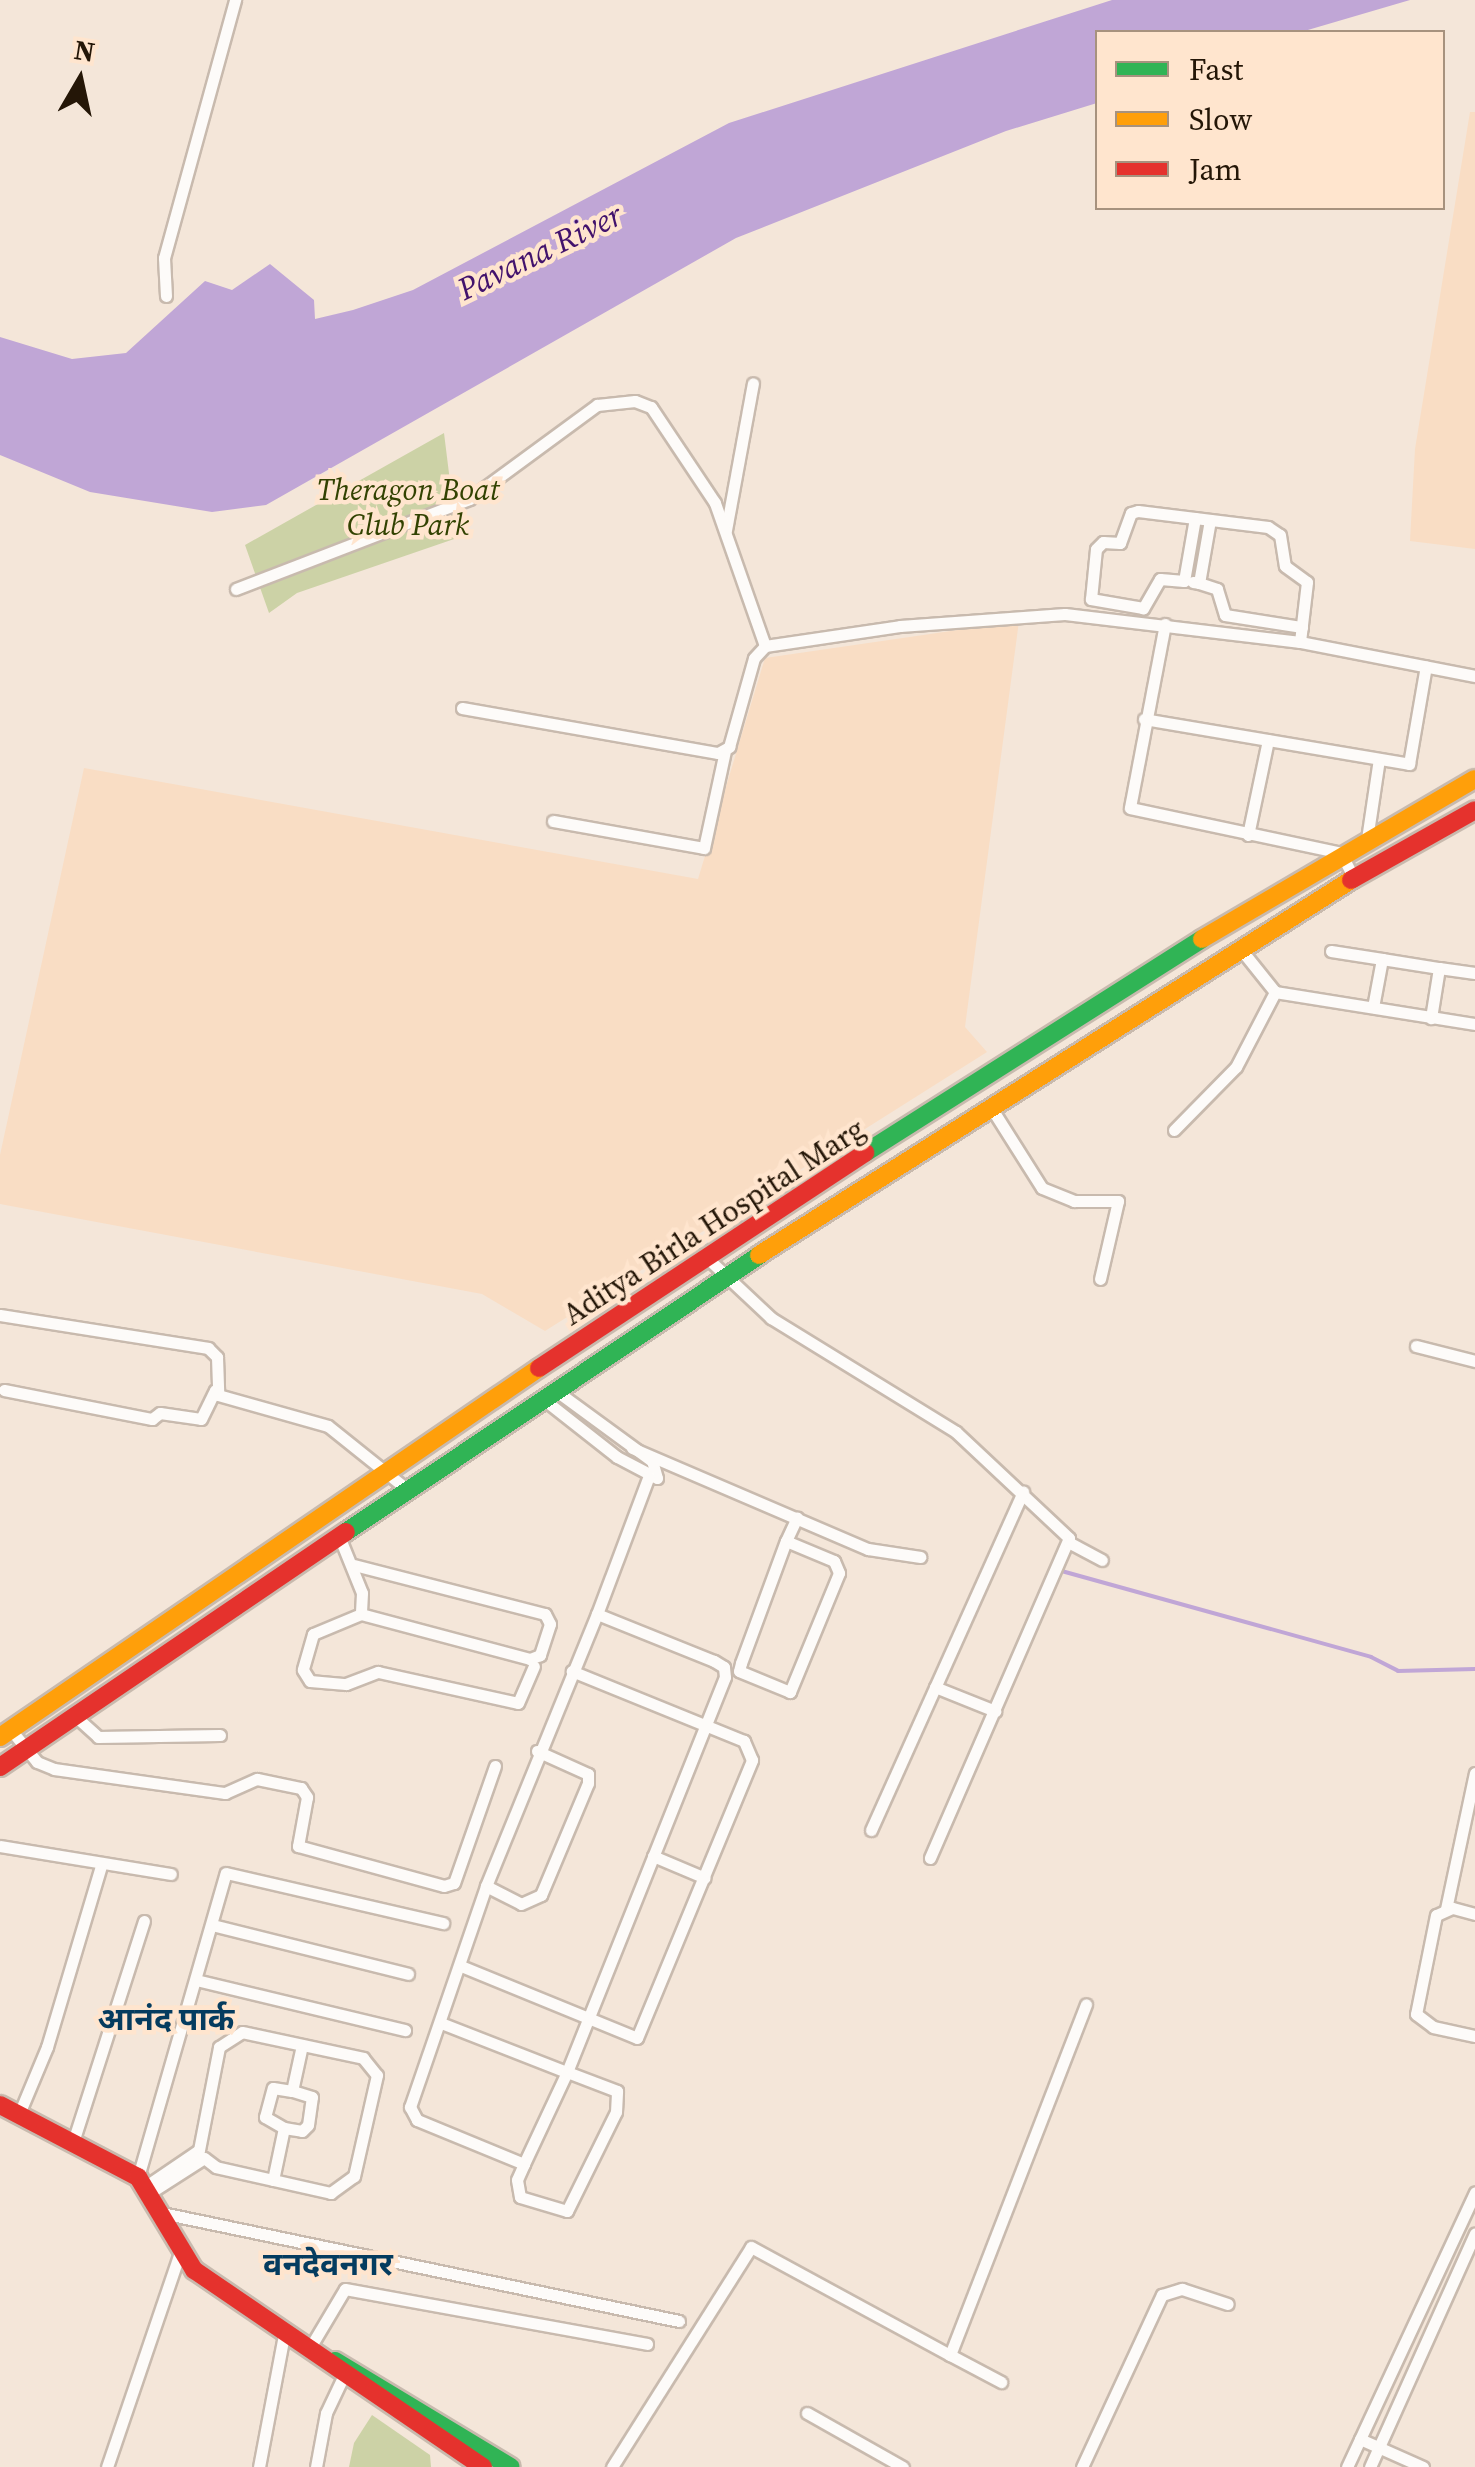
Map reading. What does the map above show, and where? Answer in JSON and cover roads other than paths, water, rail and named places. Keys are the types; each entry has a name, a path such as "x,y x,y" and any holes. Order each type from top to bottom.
{"main road":[{"name":"Aditya Birla Hospital Marg","path":"5,1733 704,1255 1010,1066 1341,853 1475,780"},
{"name":"Aditya Birla Hospital Marg","path":"0,1767 728,1276 1026,1089 1239,947 1475,810"},
{"path":"1010,1066 1026,1089"},
{"path":"842,1170 858,1194"},
{"path":"0,2092 21,2109 75,2137 141,2182 162,2213 180,2253 216,2286 312,2346 482,2467"},
{"path":"0,2106 21,2109"},
{"path":"339,2368 349,2364 511,2467"}],"street":[{"path":"166,296 162,266 236,0"},
{"path":"726,534 754,382"},
{"path":"236,589 469,499 605,401 651,407 715,503 765,646"},
{"path":"1300,642 1302,627 1307,582 1285,566 1280,535 1268,527 1131,512 1122,542 1103,542 1096,549 1089,595 1143,608 1160,579 1199,583 1217,590 1225,615 1302,627"},
{"path":"1184,581 1194,518"},
{"path":"1199,583 1210,520"},
{"path":"553,821 704,848 725,751 754,658 765,646 900,626 1065,614 1300,642 1475,676"},
{"path":"1165,624 1130,808 1341,853 1354,878"},
{"path":"1144,719 1410,764 1426,666"},
{"path":"462,708 725,751"},
{"path":"1248,835 1268,740"},
{"path":"1368,839 1379,759"},
{"path":"1239,947 1275,992 1475,1024"},
{"path":"1331,951 1475,974"},
{"path":"1373,1007 1382,959"},
{"path":"1431,1018 1439,968"},
{"path":"1174,1130 1236,1067 1275,992"},
{"path":"992,1109 1042,1188 1074,1201 1118,1200 1100,1279"},
{"path":"704,1255 771,1318 956,1432 1023,1492 1070,1543 1102,1560"},
{"path":"0,1314 208,1348 217,1357 214,1390 201,1418 160,1413 152,1418 4,1390"},
{"path":"1416,1346 1475,1361"},
{"path":"214,1390 224,1399 328,1426 408,1490"},
{"path":"548,1394 652,1461 657,1478 624,1460 548,1394"},
{"path":"624,1460 632,1448"},
{"path":"632,1448 882,1554 920,1557"},
{"path":"524,2164 411,2115 486,1886 649,1476"},
{"path":"871,1830 1023,1492"},
{"path":"786,1541 834,1562 839,1573 790,1692 739,1671 786,1541 797,1517"},
{"path":"339,1536 354,1566 361,1614"},
{"path":"930,1858 1070,1543"},
{"path":"354,1566 546,1614 550,1624 536,1659 361,1614 313,1634 304,1678 346,1684 378,1672 518,1703 534,1666"},
{"path":"441,2023 568,2072 616,2091 620,2100 566,2211 520,2197 517,2180 568,2072 590,2020 724,1667 597,1614"},
{"path":"461,1966 630,2037 642,2033 753,1753 744,1741 572,1671"},
{"path":"936,1687 995,1711"},
{"path":"75,1716 98,1736 220,1735"},
{"path":"5,1733 54,1768 225,1793 258,1780 301,1788 307,1797 298,1846 444,1886 454,1883 495,1766"},
{"path":"486,1886 521,1904 541,1895 588,1783 588,1774 538,1752"},
{"path":"1475,1775 1446,1909 1436,1916 1416,2014 1433,2028 1475,2036"},
{"path":"0,1846 171,1874"},
{"path":"652,1856 705,1878"},
{"path":"21,2109 102,1864"},
{"path":"141,2182 230,1872 443,1922"},
{"path":"1446,1909 1475,1914"},
{"path":"75,2137 144,1920"},
{"path":"212,1925 408,1974"},
{"path":"196,1980 406,2030"},
{"path":"950,2355 1086,2004"},
{"path":"242,2032 363,2058 377,2075 354,2176 331,2194 216,2167 204,2158 141,2182 199,2150 219,2047 242,2032"},
{"path":"292,2090 302,2045"},
{"path":"273,2088 292,2090 313,2102 307,2130 284,2128 265,2117 273,2088"},
{"path":"274,2180 284,2128"},
{"path":"1347,2467 1475,2192"},
{"path":"162,2213 679,2321"},
{"path":"1370,2467 1475,2233"},
{"path":"612,2467 751,2247 1001,2382"},
{"path":"107,2467 180,2253"},
{"path":"312,2346 346,2289 647,2344"},
{"path":"1082,2467 1162,2295 1182,2289 1228,2304"},
{"path":"259,2467 285,2330"},
{"path":"316,2467 339,2368"},
{"path":"806,2413 902,2467"},
{"path":"1360,2439 1423,2467"}],"water":[{"name":"Pavana River","path":"1112,0 1410,0 1308,30 1095,30 1095,104 1006,131 736,238 266,505 212,512 90,492 0,455 0,337 72,359 126,353 205,281 232,290 270,264 314,300 315,319 353,310 413,290 729,123"}],"waterway":[{"path":"1058,1570 1371,1657 1398,1671 1475,1669"}],"district":[{"name":"आनंद पार्क","path":"166,2019"},
{"name":"वनदेवनगर","path":"328,2264"}],"park label":[{"name":"Theragon Boat Club Park","path":"408,507"}]}
